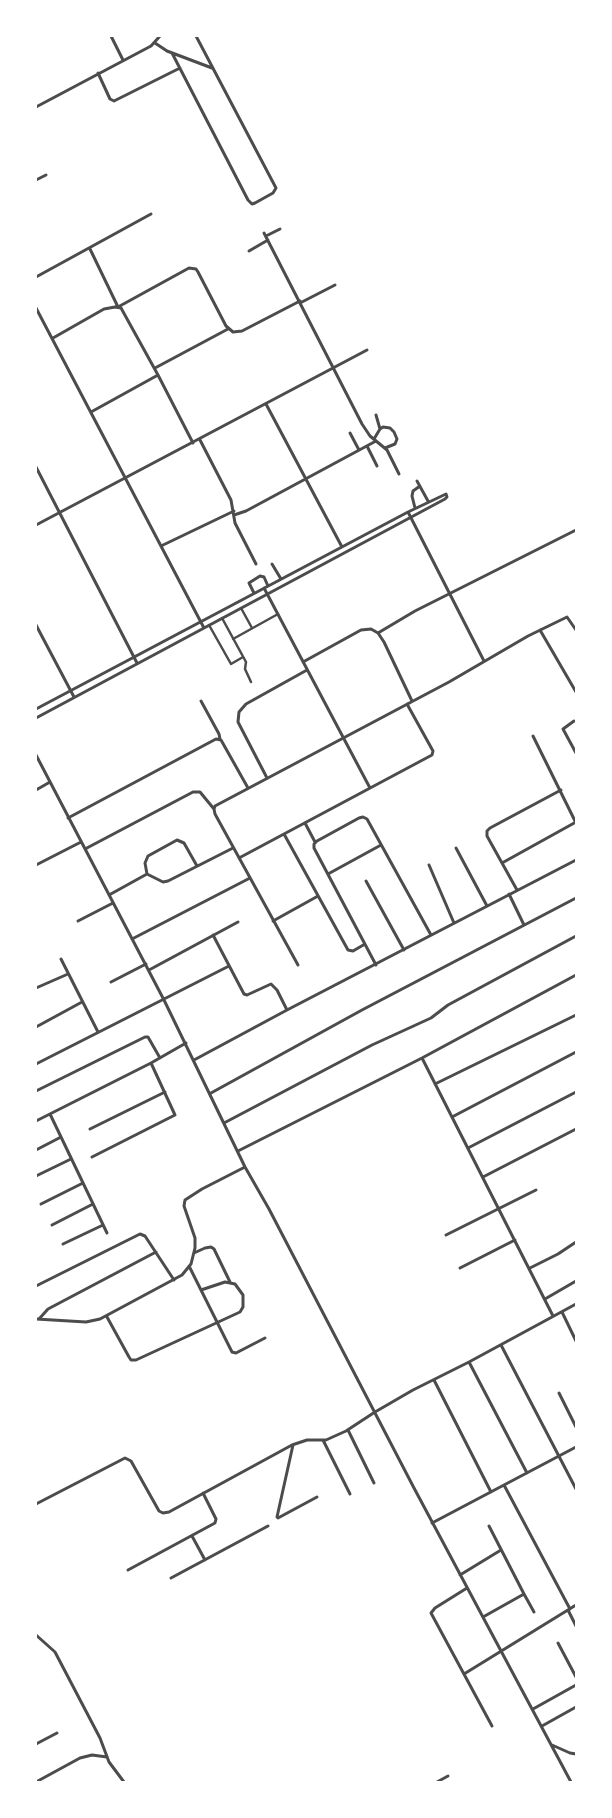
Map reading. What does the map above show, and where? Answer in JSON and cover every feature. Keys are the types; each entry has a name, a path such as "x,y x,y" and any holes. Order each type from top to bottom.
{"street":[{"path":"110,36 123,60"},
{"path":"36,107 155,43 160,36"},
{"path":"172,53 248,200 252,204 273,193 276,188 196,36"},
{"path":"155,43 172,53 212,68"},
{"path":"98,73 110,98 114,101 180,68"},
{"path":"36,180 46,175"},
{"path":"36,277 90,249 151,214"},
{"path":"266,236 280,228"},
{"path":"264,233 362,424 375,440 385,448 399,474"},
{"path":"249,251 268,240"},
{"path":"90,249 118,307 124,310 193,443"},
{"path":"53,338 99,312 109,308 118,307 184,270 193,268 200,275 228,330 233,332 239,332 335,284"},
{"path":"36,308 204,628"},
{"path":"155,368 228,330"},
{"path":"36,525 200,440 367,350"},
{"path":"90,412 158,375"},
{"path":"266,404 344,552"},
{"path":"234,515 246,511 367,446 375,440 380,429 376,415"},
{"path":"380,429 388,427 396,436 397,440 394,444 385,448"},
{"path":"350,433 359,450"},
{"path":"200,440 228,493 237,526 256,564"},
{"path":"367,446 377,466"},
{"path":"36,467 137,663"},
{"path":"417,481 428,502"},
{"path":"415,508 412,496 414,490 420,486"},
{"path":"36,709 444,493 448,496 36,718"},
{"path":"161,546 234,511"},
{"path":"408,512 484,661"},
{"path":"378,633 415,611 576,530"},
{"path":"272,564 280,579"},
{"path":"254,593 249,583 255,579 263,576 268,586"},
{"path":"264,588 370,788"},
{"path":"241,608 252,628"},
{"path":"233,639 278,614"},
{"path":"214,809 218,804 407,704 540,630 567,617 576,630"},
{"path":"222,618 246,662 245,669 251,682"},
{"path":"36,625 74,697"},
{"path":"209,625 231,664 243,657"},
{"path":"303,662 361,630 371,629 378,633 391,654 412,701"},
{"path":"540,630 576,692"},
{"path":"267,778 238,722 239,712 246,704 307,670"},
{"path":"201,701 219,734 220,739 248,788"},
{"path":"239,858 433,754 407,704"},
{"path":"574,721 563,729 576,753"},
{"path":"502,862 576,822 532,736"},
{"path":"68,818 213,740 220,739"},
{"path":"36,755 186,1043 245,1168 272,1216 432,1523 571,1782"},
{"path":"36,764 40,762"},
{"path":"36,790 50,782"},
{"path":"517,890 487,836 488,830 560,790"},
{"path":"85,849 196,791 200,792 214,809 215,814 233,848 298,966"},
{"path":"315,842 363,817 367,819 431,935"},
{"path":"305,823 315,842 314,848 376,965"},
{"path":"284,834 348,950 352,951 365,944"},
{"path":"147,874 146,863 148,856 177,840 184,843 197,866"},
{"path":"36,865 81,842"},
{"path":"328,874 381,845"},
{"path":"147,874 165,882 233,848"},
{"path":"456,848 487,906"},
{"path":"194,1060 576,860"},
{"path":"429,865 454,923"},
{"path":"109,895 147,874"},
{"path":"132,939 250,878"},
{"path":"366,881 404,950"},
{"path":"509,894 524,925"},
{"path":"273,921 318,896"},
{"path":"210,1094 362,1010 576,898"},
{"path":"78,921 113,903"},
{"path":"149,970 238,922"},
{"path":"213,935 244,994 247,995 271,984 277,990 287,1010"},
{"path":"224,1123 372,1045 431,1018 448,1005 576,936"},
{"path":"61,959 98,1032"},
{"path":"111,982 146,964"},
{"path":"36,1064 229,966"},
{"path":"36,988 68,974"},
{"path":"238,1151 422,1058 576,975"},
{"path":"36,1027 82,1002"},
{"path":"436,1084 576,1015"},
{"path":"36,1091 145,1037 148,1037 160,1058"},
{"path":"36,1121 151,1063 186,1043"},
{"path":"452,1117 576,1052"},
{"path":"422,1058 530,1268 553,1316"},
{"path":"92,1157 174,1116 175,1113 151,1063"},
{"path":"90,1128 165,1092"},
{"path":"468,1148 576,1092"},
{"path":"50,1114 107,1234"},
{"path":"483,1177 576,1129"},
{"path":"36,1150 61,1137"},
{"path":"36,1176 71,1159"},
{"path":"38,1319 86,1322 107,1317 182,1275 189,1266 194,1253 194,1238 184,1206 185,1200 202,1189 245,1168"},
{"path":"41,1204 83,1183"},
{"path":"446,1235 536,1190"},
{"path":"52,1225 93,1204"},
{"path":"64,1244 103,1225"},
{"path":"36,1286 138,1235 144,1235 174,1280"},
{"path":"460,1268 515,1240"},
{"path":"530,1268 558,1254 576,1242"},
{"path":"194,1253 211,1247 214,1250 230,1282"},
{"path":"38,1319 48,1309 156,1252"},
{"path":"189,1266 234,1354 265,1338"},
{"path":"545,1299 576,1281"},
{"path":"107,1317 128,1357 134,1360 240,1312 243,1307 243,1296 235,1284 225,1282 201,1290"},
{"path":"36,1504 123,1458 131,1461 161,1512 169,1512 294,1445 307,1440 323,1440 348,1430 374,1412 576,1304"},
{"path":"562,1312 576,1341"},
{"path":"500,1345 576,1489"},
{"path":"469,1362 527,1473"},
{"path":"434,1380 491,1492"},
{"path":"559,1393 576,1427"},
{"path":"348,1430 374,1483"},
{"path":"323,1440 350,1494"},
{"path":"294,1445 276,1517 278,1518 317,1497"},
{"path":"432,1523 576,1447"},
{"path":"504,1485 576,1626"},
{"path":"128,1570 215,1523 216,1521 203,1493"},
{"path":"171,1578 268,1526"},
{"path":"489,1526 534,1612"},
{"path":"192,1536 205,1560"},
{"path":"460,1575 501,1550"},
{"path":"467,1588 431,1611 492,1726"},
{"path":"483,1617 524,1594"},
{"path":"464,1674 576,1605"},
{"path":"36,1635 55,1652 100,1738 106,1757 114,1772 124,1782"},
{"path":"558,1643 576,1677"},
{"path":"533,1709 576,1684"},
{"path":"542,1726 576,1707"},
{"path":"36,1744 57,1733"},
{"path":"552,1745 570,1754 576,1754"},
{"path":"36,1782 80,1758 92,1755 106,1757"},
{"path":"437,1782 448,1776"}]}
